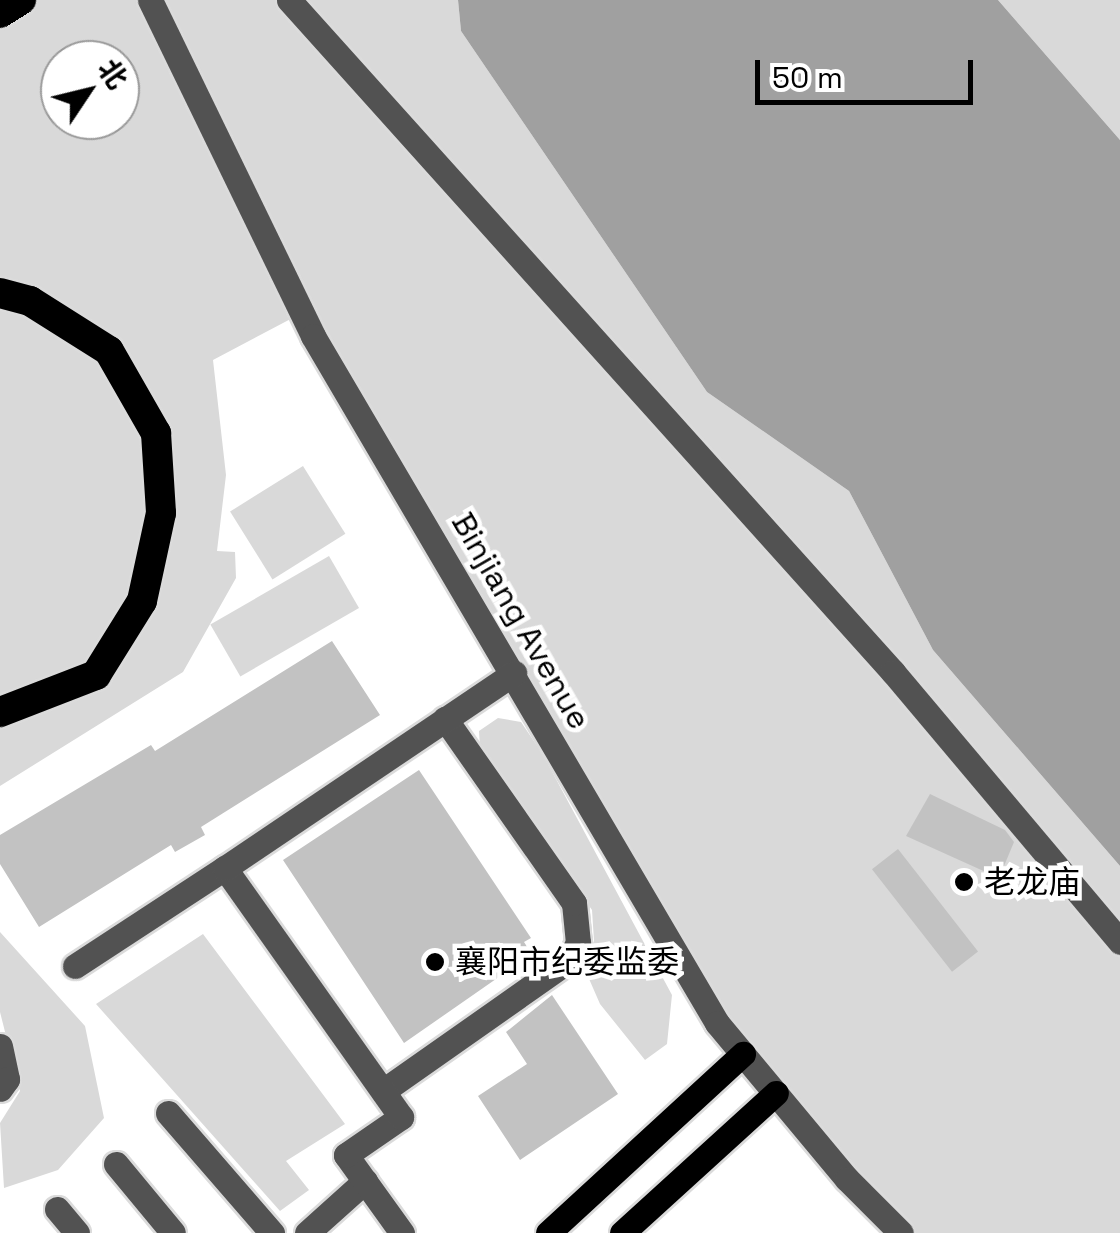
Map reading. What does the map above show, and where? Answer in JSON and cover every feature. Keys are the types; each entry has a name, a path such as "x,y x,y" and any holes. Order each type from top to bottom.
{"highway":[{"path":"0,13 20,0"},
{"path":"0,293 30,301 109,351 156,433 161,513 142,601 96,676 0,712"}],"main road":[{"path":"548,1233 743,1054"},
{"path":"622,1233 776,1093"}],"street":[{"name":"Binjiang Avenue","path":"150,0 314,336 718,1023 901,1233"},
{"path":"290,0 893,672 1120,942"},
{"path":"75,966 514,672"},
{"path":"383,1091 568,962 578,943 574,903 445,719"},
{"path":"224,868 401,1117 346,1156 402,1233"},
{"path":"0,1046 7,1079 0,1088"},
{"path":"168,1112 272,1233"},
{"path":"116,1164 173,1233"},
{"path":"307,1233 365,1181"},
{"path":"57,1209 77,1233"}],"shaded area":[{"path":"0,0 458,0 461,31 707,392 849,491 933,650 1120,866 1120,1233 913,1233 743,1054 473,601 220,141 302,313 213,360 226,475 217,551 235,552 236,578 183,672 0,786"},
{"path":"458,0 998,0 1120,140 1120,866 933,650 849,491 707,392 461,31"},
{"path":"998,0 1120,0 1120,140"},
{"path":"303,466 345,534 272,579 230,512"},
{"path":"329,556 359,608 240,676 210,624"},
{"path":"498,718 521,722 542,753 672,995 667,1044 645,1060 600,1004 583,965 594,941 592,910 480,747 479,731"},
{"path":"0,932 85,1026 104,1118 58,1170 4,1188 0,1123 20,1091 0,1012"},
{"path":"203,934 345,1124 286,1161 309,1190 280,1211 96,1004"}],"building":[{"path":"332,641 380,715 201,827 205,835 175,852 171,845 39,927 0,864 0,835 151,745 155,751"},
{"name":"襄阳市纪委监委","path":"419,770 531,938 524,942 532,954 404,1043 283,860"},
{"path":"930,794 1005,830 1014,842 999,878 906,836"},
{"path":"898,849 978,951 952,972 872,869"},
{"path":"552,995 618,1094 520,1160 478,1096 527,1064 506,1032"}],"place":[{"name":"老龙庙","path":"964,882"},
{"name":"襄阳市纪委监委","path":"435,962"}]}
